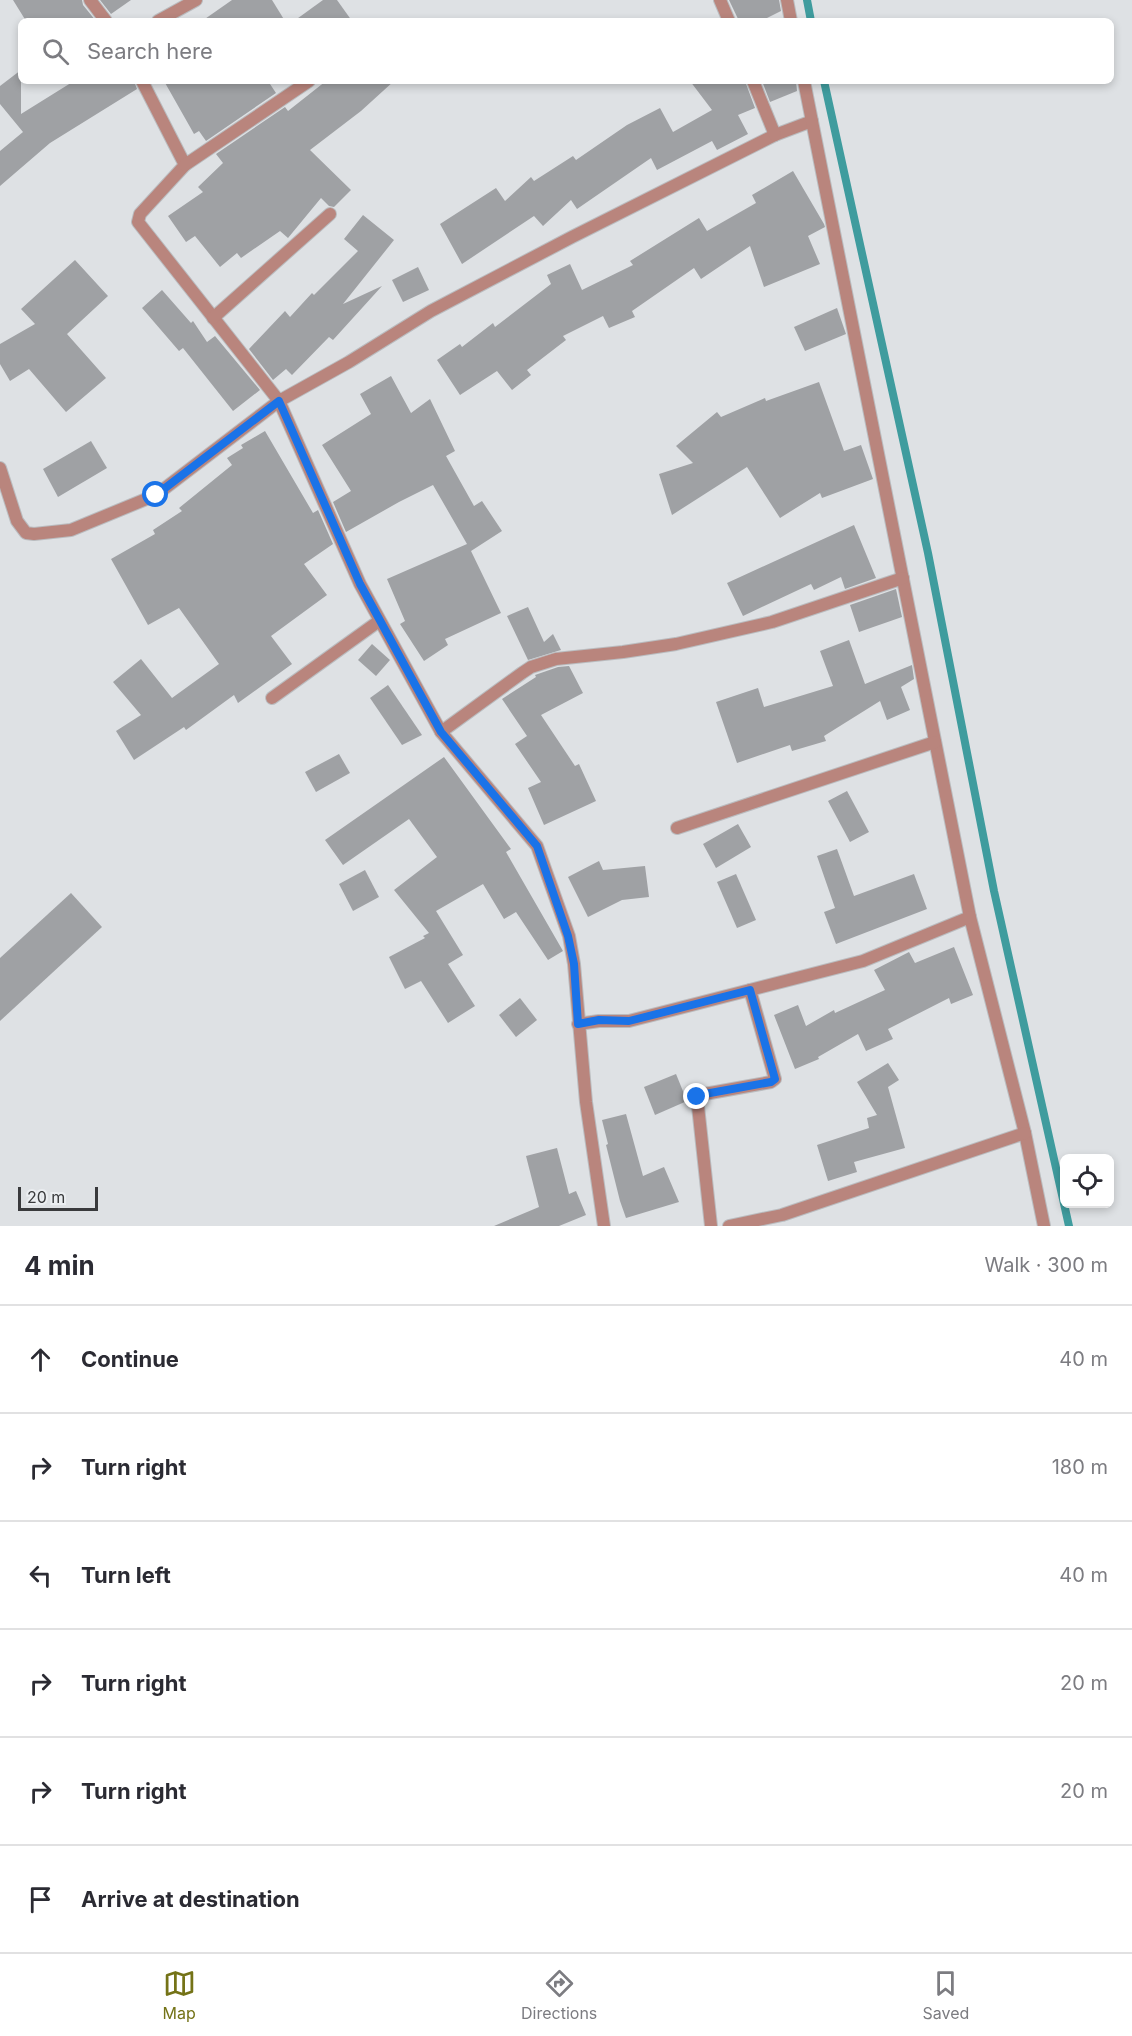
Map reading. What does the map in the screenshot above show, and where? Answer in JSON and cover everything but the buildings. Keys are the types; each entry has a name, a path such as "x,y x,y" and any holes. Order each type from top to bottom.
{"street":[{"path":"90,0 104,18"},
{"path":"163,18 196,0"},
{"path":"720,0 728,18"},
{"path":"787,0 790,18"},
{"path":"144,84 185,165"},
{"path":"305,84 185,165 140,214 138,222 279,401 360,584 441,732 537,846 568,936 574,964 586,1102 604,1226"},
{"path":"754,84 775,135"},
{"path":"805,84 970,917 1025,1132 1044,1226"},
{"path":"0,468 17,521 26,533 70,530 156,495 279,401 349,362 431,311 775,135 812,121"},
{"path":"213,318 330,214"},
{"path":"441,732 531,667 556,659 644,649 724,634 772,622 903,578"},
{"path":"272,698 379,621"},
{"path":"676,828 935,742"},
{"path":"578,1024 599,1020 629,1021 863,961 970,917"},
{"path":"711,1226 697,1097 771,1082 775,1079 750,990"},
{"path":"729,1226 784,1220 1025,1132"}],"waterway":[{"path":"807,0 810,18"},
{"path":"825,84 928,553 994,891 1069,1226"}],"route":[{"path":"156,495 279,401 360,584 441,732 537,846 568,936 574,964 578,1024 599,1020 629,1021 750,990 775,1079 771,1082 697,1097"}]}
